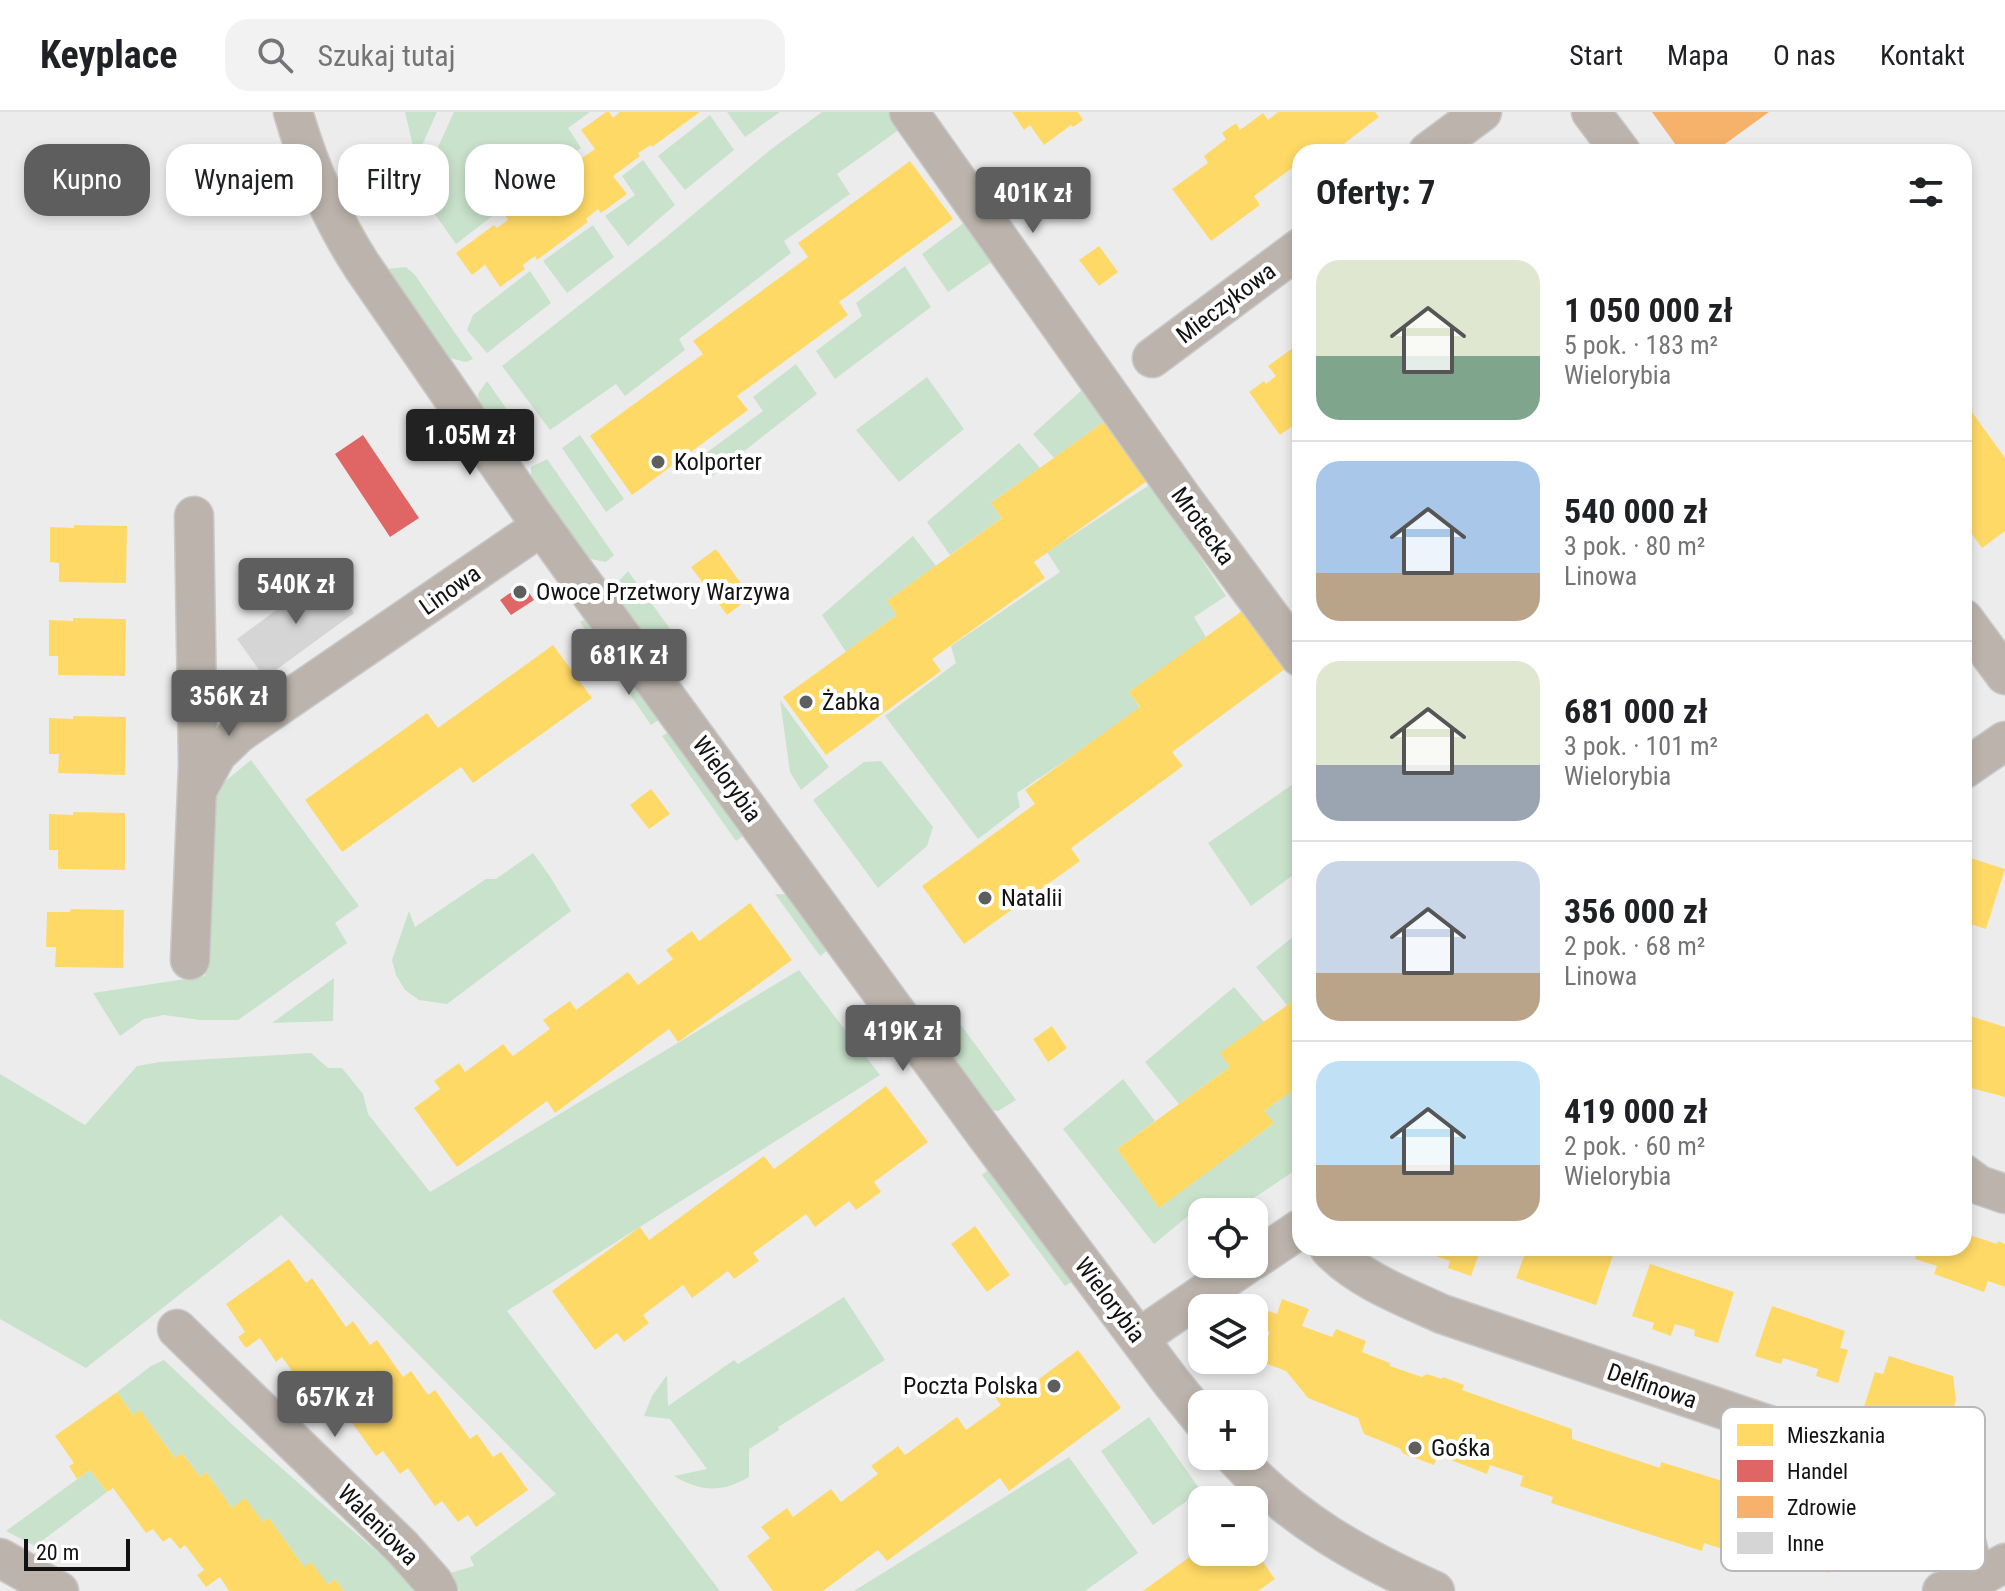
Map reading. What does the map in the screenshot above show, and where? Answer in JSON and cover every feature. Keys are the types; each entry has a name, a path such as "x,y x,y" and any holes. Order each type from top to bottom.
{"street":[{"name":"Wielorybia","path":"293,112 318,183 341,233 370,279 542,526 986,1135 1188,1403"},
{"name":"Mrotecka","path":"909,112 1183,499 1292,646"},
{"path":"1439,144 1482,112"},
{"path":"1591,112 1615,144"},
{"name":"Mieczykowa","path":"1152,358 1292,254"},
{"name":"Linowa","path":"190,960 198,765 194,516"},
{"name":"Linowa","path":"197,792 217,754 239,733 542,526"},
{"path":"1972,630 2005,675"},
{"path":"197,704 207,729 217,736 226,739 239,733"},
{"path":"1972,764 2005,741"},
{"path":"1972,1180 2005,1194"},
{"path":"1268,1251 1292,1234"},
{"name":"Delfinowa","path":"1338,1256 1391,1291 1442,1314 1721,1409"},
{"path":"1139,1338 1227,1278"},
{"name":"Waleniowa","path":"177,1329 402,1547 438,1591"},
{"path":"1247,1470 1283,1503 1320,1530 1371,1562 1435,1591"},
{"path":"0,1558 55,1590"}],"green space":[{"path":"405,112 437,112 423,144 412,144"},
{"path":"454,112 590,112 568,128 578,144 465,144 465,216 492,216 456,244 436,216 449,216 449,144 439,144"},
{"path":"727,112 780,112 745,137"},
{"path":"822,112 898,112 907,124 837,174 850,194 784,241 791,253 679,339 685,350 625,396 616,384 550,430 502,366 665,238 770,150"},
{"path":"710,115 734,150 685,190 658,156"},
{"path":"643,160 675,205 628,246 605,216 635,195 622,176"},
{"path":"965,222 993,261 948,292 922,254"},
{"path":"593,225 614,257 567,293 543,261"},
{"path":"905,266 931,307 835,379 816,351 862,316 856,303"},
{"path":"406,267 415,275 473,359 466,362 450,358 437,349 386,269"},
{"path":"530,271 551,303 487,353 467,330 473,315"},
{"path":"796,364 817,394 711,477 698,459 763,411 753,397"},
{"path":"927,377 964,429 899,482 856,430"},
{"path":"487,381 530,442 518,450 507,449 480,408 478,394"},
{"path":"1082,390 1104,422 1054,458 1033,434"},
{"path":"580,435 624,499 606,512 562,448"},
{"path":"1019,443 1040,468 991,503 1002,518 950,555 927,522"},
{"path":"547,459 614,555 606,562 591,559 577,547 531,482 531,467"},
{"path":"1151,484 1226,596 1194,617 1206,637 1131,694 1141,710 1017,793 1020,807 978,839 885,716 956,663 951,646 1060,572 1047,552"},
{"path":"913,536 936,566 887,601 897,615 846,652 822,615"},
{"path":"628,571 684,648 665,651 651,642 617,599 617,583"},
{"path":"590,616 660,719 651,725 580,622"},
{"path":"780,700 829,767 801,790 790,772"},
{"path":"673,730 746,834 736,841 662,736"},
{"path":"251,760 359,906 335,923 347,943 238,1020 200,1020 164,1015 144,1019 120,1036 93,993 205,976 205,805 217,788"},
{"path":"881,761 933,827 927,846 878,888 813,800 864,762"},
{"path":"1292,785 1292,876 1251,906 1208,843"},
{"path":"533,853 571,911 447,1004 419,1000 405,990 392,960 409,911 415,927 486,879 496,879"},
{"path":"775,894 799,895 829,949 820,956"},
{"path":"1292,938 1292,1002 1287,1005 1256,967"},
{"path":"799,970 880,1075 507,1311 720,1591 460,1591 450,1573 474,1566 470,1557 556,1494 281,1215 86,1368 0,1319 0,1074 85,1125 137,1066 311,1053 328,1068 342,1068 363,1094 368,1114 430,1192"},
{"path":"334,978 333,1021 272,1023"},
{"path":"1234,987 1264,1022 1230,1067 1179,1104 1145,1062"},
{"path":"961,1025 1016,1100 998,1111 981,1109 941,1054 946,1038"},
{"path":"1123,1079 1155,1121 1117,1149 1159,1207 1273,1124 1264,1111 1292,1091 1292,1172 1254,1198 1188,1198 1188,1216 1154,1244 1063,1129"},
{"path":"989,1169 1075,1280 1065,1286 982,1175"},
{"path":"844,1297 885,1360 778,1427 779,1430 749,1449 749,1477 729,1486 702,1488 674,1476 707,1469 670,1419 644,1416 652,1396 667,1375 668,1406 734,1360 738,1364"},
{"path":"164,1360 418,1591 344,1591 335,1579 328,1585 304,1567 269,1518 263,1522 245,1499 232,1508 206,1472 200,1477 182,1453 175,1458 140,1410 133,1415 117,1392"},
{"path":"1149,1417 1197,1486 1188,1486 1188,1500 1153,1525 1101,1451"},
{"path":"1069,1457 1138,1553 1085,1591 854,1591"},
{"path":"90,1470 107,1492 35,1546 6,1531"}],"building: Mieszkania":[{"path":"606,112 613,118 620,112 700,112 652,147 638,153 640,156 613,176 627,194 601,213 598,209 586,219 588,222 537,260 535,256 528,261 523,265 525,269 500,287 485,265 472,275 456,253 494,225 497,228 508,220 506,216 584,216 584,157 595,149 581,130"},
{"path":"1012,112 1078,112 1083,120 1044,145 1030,125 1024,130"},
{"path":"1278,112 1375,112 1379,117 1344,144 1292,144 1292,168 1254,196 1260,205 1211,241 1172,189 1208,163 1204,156 1226,139 1222,133 1236,123 1240,130 1263,113 1268,120"},
{"path":"910,161 953,219 839,302 848,315 737,396 748,410 632,495 590,436 703,354 693,341 808,257 798,243"},
{"path":"1099,246 1118,272 1099,286 1079,260"},
{"path":"1292,349 1292,428 1280,435 1249,392 1276,376 1268,366"},
{"path":"1972,412 2005,458 2005,531 1982,548 1972,534"},
{"path":"1104,422 1147,481 1034,562 1045,578 932,659 941,671 826,755 783,697 897,615 887,601 1002,518 991,503"},
{"path":"74,525 127,526 126,583 59,582 59,563 50,562 50,527 74,528"},
{"path":"716,549 751,597 727,615 691,567"},
{"path":"1242,611 1285,669 1172,752 1183,766 1071,848 1080,861 964,944 922,886 1035,804 1025,790 1140,707 1129,692"},
{"path":"73,618 126,619 125,676 58,675 58,656 49,656 49,620 73,621"},
{"path":"553,645 592,698 473,783 461,767 342,852 305,800 427,713 438,728"},
{"path":"73,716 126,717 125,775 58,773 59,754 49,754 49,718 73,719"},
{"path":"651,789 670,814 649,829 630,805"},
{"path":"73,812 125,813 125,870 58,869 58,850 49,850 49,814 73,815"},
{"path":"1972,859 2005,869 1986,929 1972,925"},
{"path":"750,903 792,960 678,1042 669,1029 555,1113 547,1101 457,1167 414,1108 440,1089 434,1081 459,1063 465,1072 503,1044 513,1056 550,1029 543,1020 570,1001 576,1010 628,972 638,985 673,959 666,950 692,931 699,941"},
{"path":"71,909 124,910 123,968 55,967 56,947 46,947 47,912 70,912"},
{"path":"1292,1002 1292,1091 1264,1111 1274,1123 1159,1208 1117,1149 1230,1067 1220,1053"},
{"path":"1972,1017 2005,1027 2005,1097 1972,1088"},
{"path":"1052,1026 1067,1048 1048,1062 1033,1039"},
{"path":"886,1086 928,1142 874,1182 881,1192 856,1210 849,1201 815,1227 806,1214 753,1253 759,1261 734,1279 728,1271 692,1298 683,1285 643,1315 649,1323 624,1342 617,1333 595,1350 552,1291 640,1227 649,1240 764,1156 774,1169"},
{"path":"975,1226 1010,1275 987,1292 951,1244"},
{"path":"1972,1236 1997,1244 1998,1241 2005,1244 2005,1287 1988,1281 1984,1292 1934,1274 1937,1266 1915,1259 1916,1256 1972,1256"},
{"path":"1436,1256 1478,1256 1471,1276 1448,1268 1450,1261"},
{"path":"1524,1256 1613,1256 1596,1305 1516,1278"},
{"path":"289,1259 306,1283 312,1278 346,1327 353,1321 370,1345 377,1340 403,1377 411,1371 428,1395 435,1390 470,1439 477,1434 493,1457 501,1452 528,1490 476,1527 468,1515 458,1522 442,1501 435,1506 408,1468 400,1474 383,1451 376,1456 340,1406 333,1411 317,1388 309,1394 282,1357 276,1362 260,1338 246,1348 238,1337 245,1332 226,1304"},
{"path":"1650,1264 1734,1292 1718,1343 1694,1336 1695,1330 1675,1324 1671,1336 1652,1329 1654,1323 1632,1316"},
{"path":"1282,1299 1309,1309 1302,1326 1332,1337 1336,1329 1366,1341 1362,1352 1390,1363 1390,1366 1422,1377 1427,1374 1443,1377 1464,1385 1462,1390 1572,1429 1572,1439 1660,1468 1661,1462 1721,1481 1721,1548 1704,1543 1702,1551 1551,1503 1553,1497 1520,1486 1523,1476 1490,1465 1487,1474 1438,1455 1434,1465 1364,1434 1358,1418 1308,1398 1286,1371 1268,1364 1269,1311 1277,1314"},
{"path":"1772,1306 1845,1331 1840,1348 1848,1350 1838,1383 1816,1376 1818,1369 1783,1358 1781,1364 1755,1356"},
{"path":"1078,1350 1121,1408 1009,1491 1000,1478 887,1561 878,1550 823,1591 773,1591 747,1556 770,1538 761,1527 787,1508 793,1517 831,1489 841,1502 878,1474 871,1466 898,1446 905,1455 957,1417 966,1430 1001,1405 994,1396 1020,1377 1028,1387"},
{"path":"1889,1356 1953,1376 1954,1407 1864,1407 1875,1372 1883,1374"},
{"path":"117,1392 133,1415 140,1410 175,1458 182,1453 200,1477 206,1472 232,1508 245,1498 263,1522 269,1518 304,1567 311,1562 328,1585 335,1579 344,1591 229,1591 220,1577 206,1587 197,1575 204,1570 185,1545 180,1549 170,1537 163,1542 153,1529 146,1533 113,1488 107,1492 90,1470 77,1479 69,1466 74,1463 55,1436"},
{"path":"1188,1558 1188,1566 1266,1566 1275,1579 1258,1591 1143,1591"}],"building: Handel":[{"path":"363,435 419,518 390,537 335,454"},
{"name":"Owoce Przetwory Warzywa","path":"523,584 534,600 511,615 500,600"}],"building: Zdrowie":[{"path":"1652,112 1769,112 1725,144 1675,144"}],"building: Inne":[{"path":"326,574 354,613 265,678 237,639"}],"place":[{"name":"Kolporter","path":"658,462"},
{"name":"Owoce Przetwory Warzywa","path":"520,592"},
{"name":"Żabka","path":"806,702"},
{"name":"Natalii","path":"985,898"},
{"name":"Poczta Polska","path":"1054,1386"},
{"name":"Gośka","path":"1415,1448"}]}
